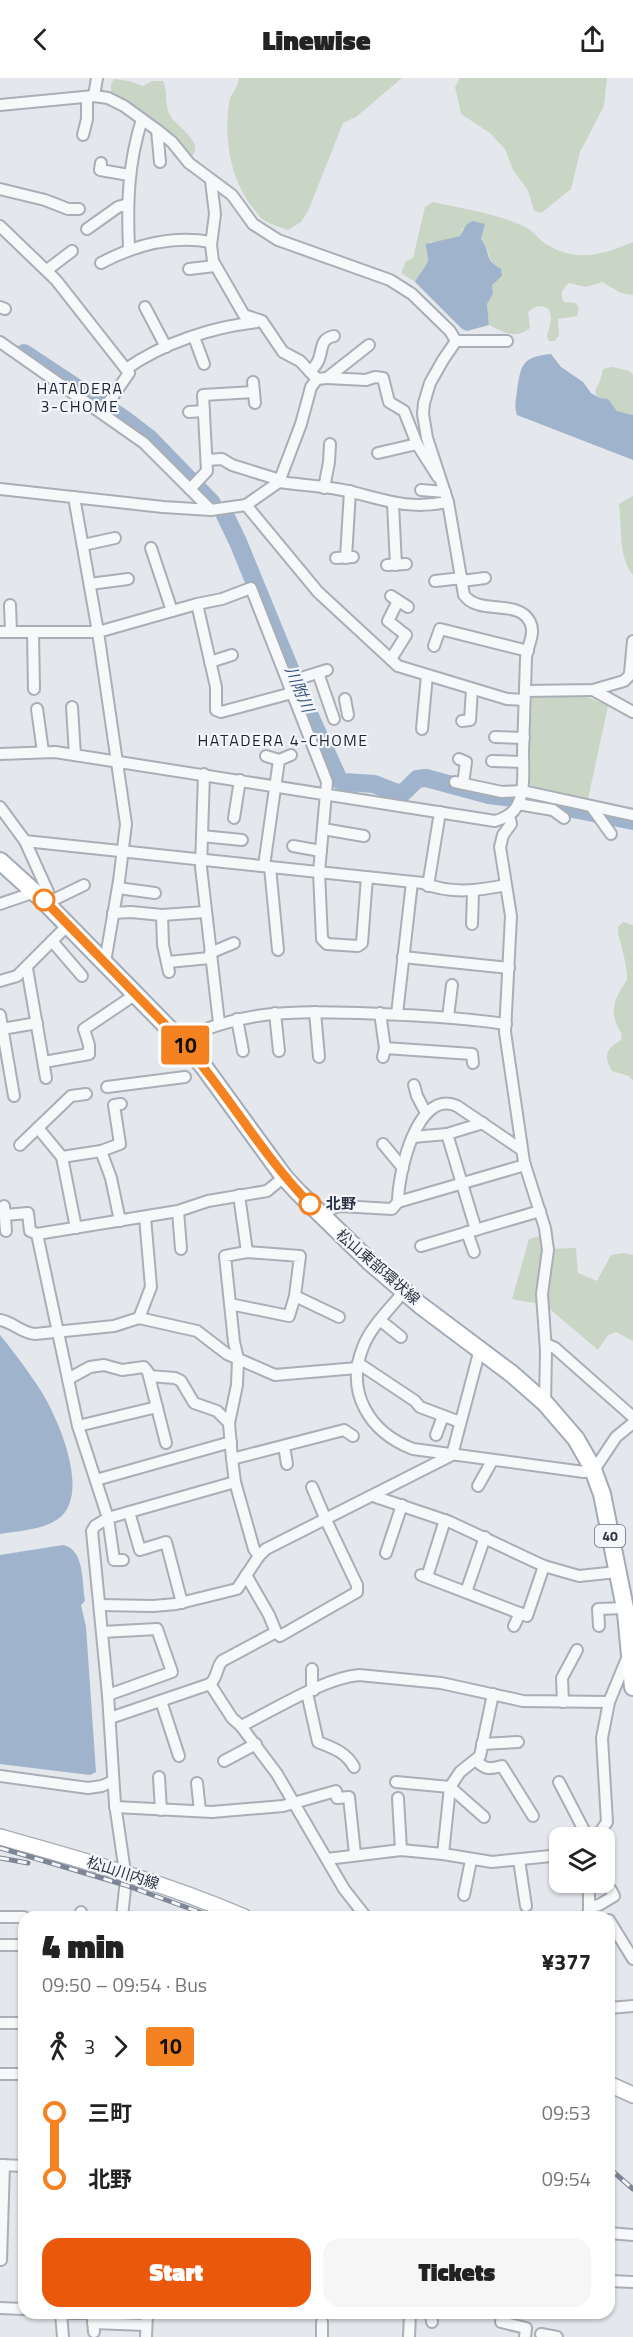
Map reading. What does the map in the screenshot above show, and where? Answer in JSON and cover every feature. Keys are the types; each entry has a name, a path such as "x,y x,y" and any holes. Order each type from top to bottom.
{"main road":[{"name":"松山東部環状線","path":"0,861 41,898 180,1040 201,1064 284,1177 322,1216 404,1291 480,1349 544,1403 576,1439 594,1470 602,1494 617,1572 628,1611 633,1686"},
{"name":"松山川内線","path":"0,1837 124,1873 188,1894 229,1911"},
{"path":"615,2087 633,2095"}],"street":[{"path":"83,135 90,96 97,78"},
{"path":"0,105 90,96 108,98 142,119 172,142 189,163 232,195 253,224 272,237 401,286 450,331 456,342"},
{"path":"129,249 129,175 142,119"},
{"path":"158,130 160,162"},
{"path":"101,163 100,170 129,175"},
{"path":"211,181 215,214 211,242 215,266 244,315 262,321 283,352 300,361 318,376 366,380 375,377 383,378 389,402 404,411 417,444 445,492"},
{"path":"0,189 45,200 68,209 79,208"},
{"path":"87,229 118,207 128,204"},
{"path":"0,226 47,270 73,299 129,373 105,408"},
{"path":"101,263 129,249 150,243 196,240 211,242"},
{"path":"47,270 72,251"},
{"path":"189,269 215,266"},
{"path":"145,307 166,347"},
{"path":"126,369 140,359 194,337 245,322 262,321"},
{"path":"318,376 323,342 334,336"},
{"path":"194,337 204,364"},
{"path":"456,342 507,340"},
{"path":"0,342 105,408 193,486 211,510"},
{"path":"0,754 43,752 75,755 495,821 509,814 520,798 524,696 532,628 524,615 518,611 473,603 464,595 445,492 425,428 424,403 436,370 456,342"},
{"path":"0,489 163,507 211,510 246,505 279,481 301,424 311,387 318,376 369,345"},
{"path":"193,486 207,471 203,395 254,392"},
{"path":"189,412 204,411"},
{"path":"324,488 330,444"},
{"path":"378,453 417,444"},
{"path":"207,460 222,459 232,465 279,481 350,491 393,504 429,506 445,492"},
{"path":"421,490 445,492"},
{"path":"345,558 350,491"},
{"path":"74,497 98,632 126,824 124,850 105,962"},
{"path":"393,504 396,565"},
{"path":"246,505 318,592 398,666 507,699 593,690 624,681 632,673 633,641"},
{"path":"83,545 115,538"},
{"path":"151,548 172,611"},
{"path":"435,580 485,578"},
{"path":"90,584 128,579"},
{"path":"10,605 6,632 98,632 222,599 251,588 293,684 327,782 319,872 322,939 327,944 358,946 363,943 367,877"},
{"path":"391,659 406,635 388,621 399,602"},
{"path":"197,604 216,687 215,707 218,712 322,672 328,705 333,716 346,708"},
{"path":"434,646 440,629 528,651"},
{"path":"33,632 34,689"},
{"path":"210,662 232,656"},
{"path":"426,722 427,675"},
{"path":"462,721 470,720 472,689"},
{"path":"593,690 633,711"},
{"path":"72,707 75,755"},
{"path":"37,709 43,752"},
{"path":"495,737 524,738"},
{"path":"266,756 279,760 291,754"},
{"path":"459,759 466,762 459,783 502,792 553,810 564,818"},
{"path":"277,950 267,867 279,760"},
{"path":"492,761 523,762"},
{"path":"204,774 201,859 219,1023"},
{"path":"234,818 240,780"},
{"path":"520,798 595,812 633,815"},
{"path":"0,807 25,841 48,892 41,898"},
{"path":"428,885 440,812"},
{"path":"595,812 611,834"},
{"path":"509,814 511,824 503,835 500,847 511,916 506,1024 522,1150 540,1211 548,1250 542,1294 546,1344 544,1403"},
{"path":"323,829 364,836"},
{"path":"202,836 242,840"},
{"path":"25,841 412,882 473,892 506,885"},
{"path":"293,846 321,851"},
{"path":"397,1014 412,882"},
{"path":"0,904 41,898 84,885"},
{"path":"118,888 155,893"},
{"path":"472,924 473,892"},
{"path":"113,913 162,915 206,912"},
{"path":"162,915 163,945 168,967 210,955 234,943"},
{"path":"0,981 17,976 27,968 68,925"},
{"path":"52,941 82,976"},
{"path":"403,957 508,968"},
{"path":"27,968 46,1078"},
{"path":"448,1017 452,985"},
{"path":"44,1062 89,1054 84,1029 136,994"},
{"path":"315,1012 319,1057"},
{"path":"180,1040 219,1023 275,1013 380,1013 448,1017 506,1024"},
{"path":"275,1013 279,1051"},
{"path":"380,1013 384,1053 472,1054 473,1063"},
{"path":"0,1015 14,1096"},
{"path":"237,1019 243,1051"},
{"path":"2,1029 37,1023"},
{"path":"107,1087 181,1081 201,1064"},
{"path":"414,1085 426,1113"},
{"path":"20,1145 71,1096 86,1094"},
{"path":"398,1202 403,1168 413,1137 426,1113 437,1104 450,1103 522,1150"},
{"path":"62,1157 101,1151 120,1144 114,1105 121,1104"},
{"path":"413,1137 447,1134 483,1123"},
{"path":"38,1128 62,1157 76,1228"},
{"path":"447,1134 461,1182 472,1231 474,1252"},
{"path":"383,1144 403,1168"},
{"path":"101,1151 111,1178 120,1221"},
{"path":"322,1216 340,1206 392,1209 398,1202 525,1165"},
{"path":"6,1232 4,1210 28,1213 30,1231 37,1234 177,1211 208,1201 267,1191 284,1177"},
{"path":"238,1195 247,1252"},
{"path":"177,1211 181,1249"},
{"path":"422,1246 540,1211"},
{"path":"139,1318 151,1287 145,1216"},
{"path":"37,1234 78,1426 108,1518 114,1560 123,1560"},
{"path":"230,1304 289,1316 296,1296 300,1256 247,1252 225,1256 230,1304 234,1342 238,1359 237,1385 229,1423 232,1459 235,1482 254,1549 259,1556"},
{"path":"404,1291 369,1336 358,1366 356,1381 363,1404 377,1427 390,1438 413,1449 574,1472 594,1470 616,1437 633,1423"},
{"path":"296,1296 339,1317"},
{"path":"0,1320 5,1320 26,1334 114,1326 139,1318 197,1331 222,1351 282,1376 358,1366 415,1401 420,1407 460,1422"},
{"path":"381,1321 401,1337"},
{"path":"546,1344 555,1348 633,1417"},
{"path":"100,1605 153,1606 182,1603 237,1589 266,1549 452,1455 480,1349"},
{"path":"68,1379 90,1367 104,1365 122,1370 144,1367 149,1376 166,1443"},
{"path":"149,1376 175,1378 181,1381 194,1403 218,1411 229,1423"},
{"path":"78,1426 157,1407"},
{"path":"436,1435 443,1416"},
{"path":"232,1459 344,1430 353,1436"},
{"path":"96,1480 231,1442"},
{"path":"284,1446 287,1464"},
{"path":"478,1486 492,1461"},
{"path":"123,1911 125,1885 115,1807 110,1718 92,1531 95,1526 108,1518 235,1482"},
{"path":"246,1575 280,1636 357,1592 357,1585 312,1487"},
{"path":"373,1496 445,1520 544,1566 579,1576 617,1572"},
{"path":"386,1553 402,1505"},
{"path":"129,1512 140,1550 166,1542 182,1603"},
{"path":"445,1520 424,1576 527,1616 544,1566"},
{"path":"466,1592 485,1537"},
{"path":"599,1626 598,1609 628,1611"},
{"path":"514,1626 520,1613"},
{"path":"102,1632 157,1629 171,1672 108,1695"},
{"path":"110,1718 210,1684 215,1680 222,1661 276,1632"},
{"path":"563,1702 562,1678 578,1650"},
{"path":"604,1827 607,1822 601,1744 609,1702 630,1650"},
{"path":"312,1669 310,1692 318,1742 339,1750 349,1758 354,1767"},
{"path":"241,1726 310,1692 350,1676 369,1675 441,1683 523,1701 609,1702"},
{"path":"210,1684 232,1718 256,1744 295,1803 344,1889 361,1911"},
{"path":"443,1854 450,1787 460,1772 477,1761 493,1694"},
{"path":"161,1701 179,1756"},
{"path":"482,1744 518,1742"},
{"path":"224,1761 256,1744"},
{"path":"477,1761 483,1768 502,1766 533,1816"},
{"path":"0,1776 88,1788 102,1786 113,1781"},
{"path":"159,1777 161,1810"},
{"path":"396,1782 450,1787 484,1817"},
{"path":"560,1782 582,1827"},
{"path":"197,1783 200,1811"},
{"path":"115,1807 200,1811 271,1807 295,1803 336,1791 338,1798 349,1797 356,1854"},
{"path":"398,1798 401,1850"},
{"path":"327,1859 401,1850 492,1862 549,1856"},
{"path":"464,1895 471,1860"},
{"path":"519,1860 526,1906"},
{"path":"591,1893 593,1910 614,1896 612,1893"},
{"path":"0,1917 18,1917"},
{"path":"615,1930 633,1959"},
{"path":"0,1945 18,1945"},
{"path":"615,2008 633,2006"},
{"path":"0,2023 18,2023"},
{"path":"0,2074 18,2074"},
{"path":"1,2260 2,2165 18,2166"},
{"path":"615,2234 633,2235"},
{"path":"615,2280 633,2282"},
{"path":"0,2308 18,2309"},
{"path":"62,2319 63,2337"},
{"path":"146,2319 146,2337"},
{"path":"409,2337 410,2319"},
{"path":"502,2319 501,2322 526,2328 525,2337"},
{"path":"322,2322 322,2337"},
{"path":"92,2323 146,2325"}],"green space":[{"path":"239,78 402,78 356,117 343,123 308,211 301,222 288,230 261,218 245,196 234,171 227,131 230,100"},
{"path":"460,78 607,78 604,106 580,152 571,189 541,213 534,211 528,190 513,170 505,149 490,133 461,114 455,87"},
{"path":"114,79 143,86 152,81 163,81 169,113 195,145 193,155 187,154 144,112 111,93 111,84"},
{"path":"432,202 514,222 528,228 546,244 568,254 590,255 633,242 633,295 621,293 602,282 586,287 569,283 563,289 562,296 564,302 575,303 579,307 577,316 558,319 559,335 555,341 549,341 547,337 551,323 548,308 535,307 528,312 530,328 525,332 509,334 499,330 489,325 487,304 493,294 492,285 501,269 490,259 481,239 485,225 463,229 460,236 436,243 431,241 428,263 415,282 401,273 406,261 413,258 425,207"},
{"path":"613,367 629,371 633,375 633,415 617,411 608,399 596,395 595,391 603,369"},
{"path":"633,496 633,575 628,568 623,550 619,504"},
{"path":"532,696 587,697 608,706 588,799 534,788 528,783"},
{"path":"623,922 633,925 633,1081 629,1076 612,1071 607,1057 612,1046 621,1040 622,1034 614,1013 615,1002 627,979 626,963 618,933 618,927"},
{"path":"544,1235 547,1249 576,1248 578,1273 597,1281 611,1255 624,1253 633,1255 633,1341 616,1332 608,1335 598,1350 545,1305 512,1299 529,1239"}],"water":[{"path":"473,221 485,224 481,239 491,262 501,269 502,276 492,285 493,294 487,304 489,325 467,331 462,329 415,282 428,262 426,244 460,236 467,224"},
{"path":"551,354 561,367 583,382 591,393 608,399 617,411 633,415 633,460 517,415 516,400 522,368 534,357"},
{"path":"0,1335 36,1384 56,1419 69,1456 72,1493 68,1508 52,1523 30,1530 0,1534"},
{"path":"63,1545 75,1553 83,1577 85,1601 81,1605 86,1627 96,1772 90,1775 0,1764 0,1555"}],"waterway":[{"name":"川附川","path":"24,353 124,419 150,439 212,503"},
{"name":"川附川","path":"225,515 339,780 374,784 397,793 404,792 417,779 426,778 489,795 528,800 633,821"}],"railway":[{"path":"0,1848 125,1885 196,1911"},
{"path":"0,1858 28,1863"},
{"path":"615,2173 633,2189"}],"bus line":[{"name":"10","path":"44,900 186,1046 204,1067 284,1177 310,1204"}],"place":[{"name":"北野","path":"310,1204"}],"district":[{"name":"HATADERA 3-CHOME","path":"80,397"},
{"name":"HATADERA 4-CHOME","path":"283,740"}]}
